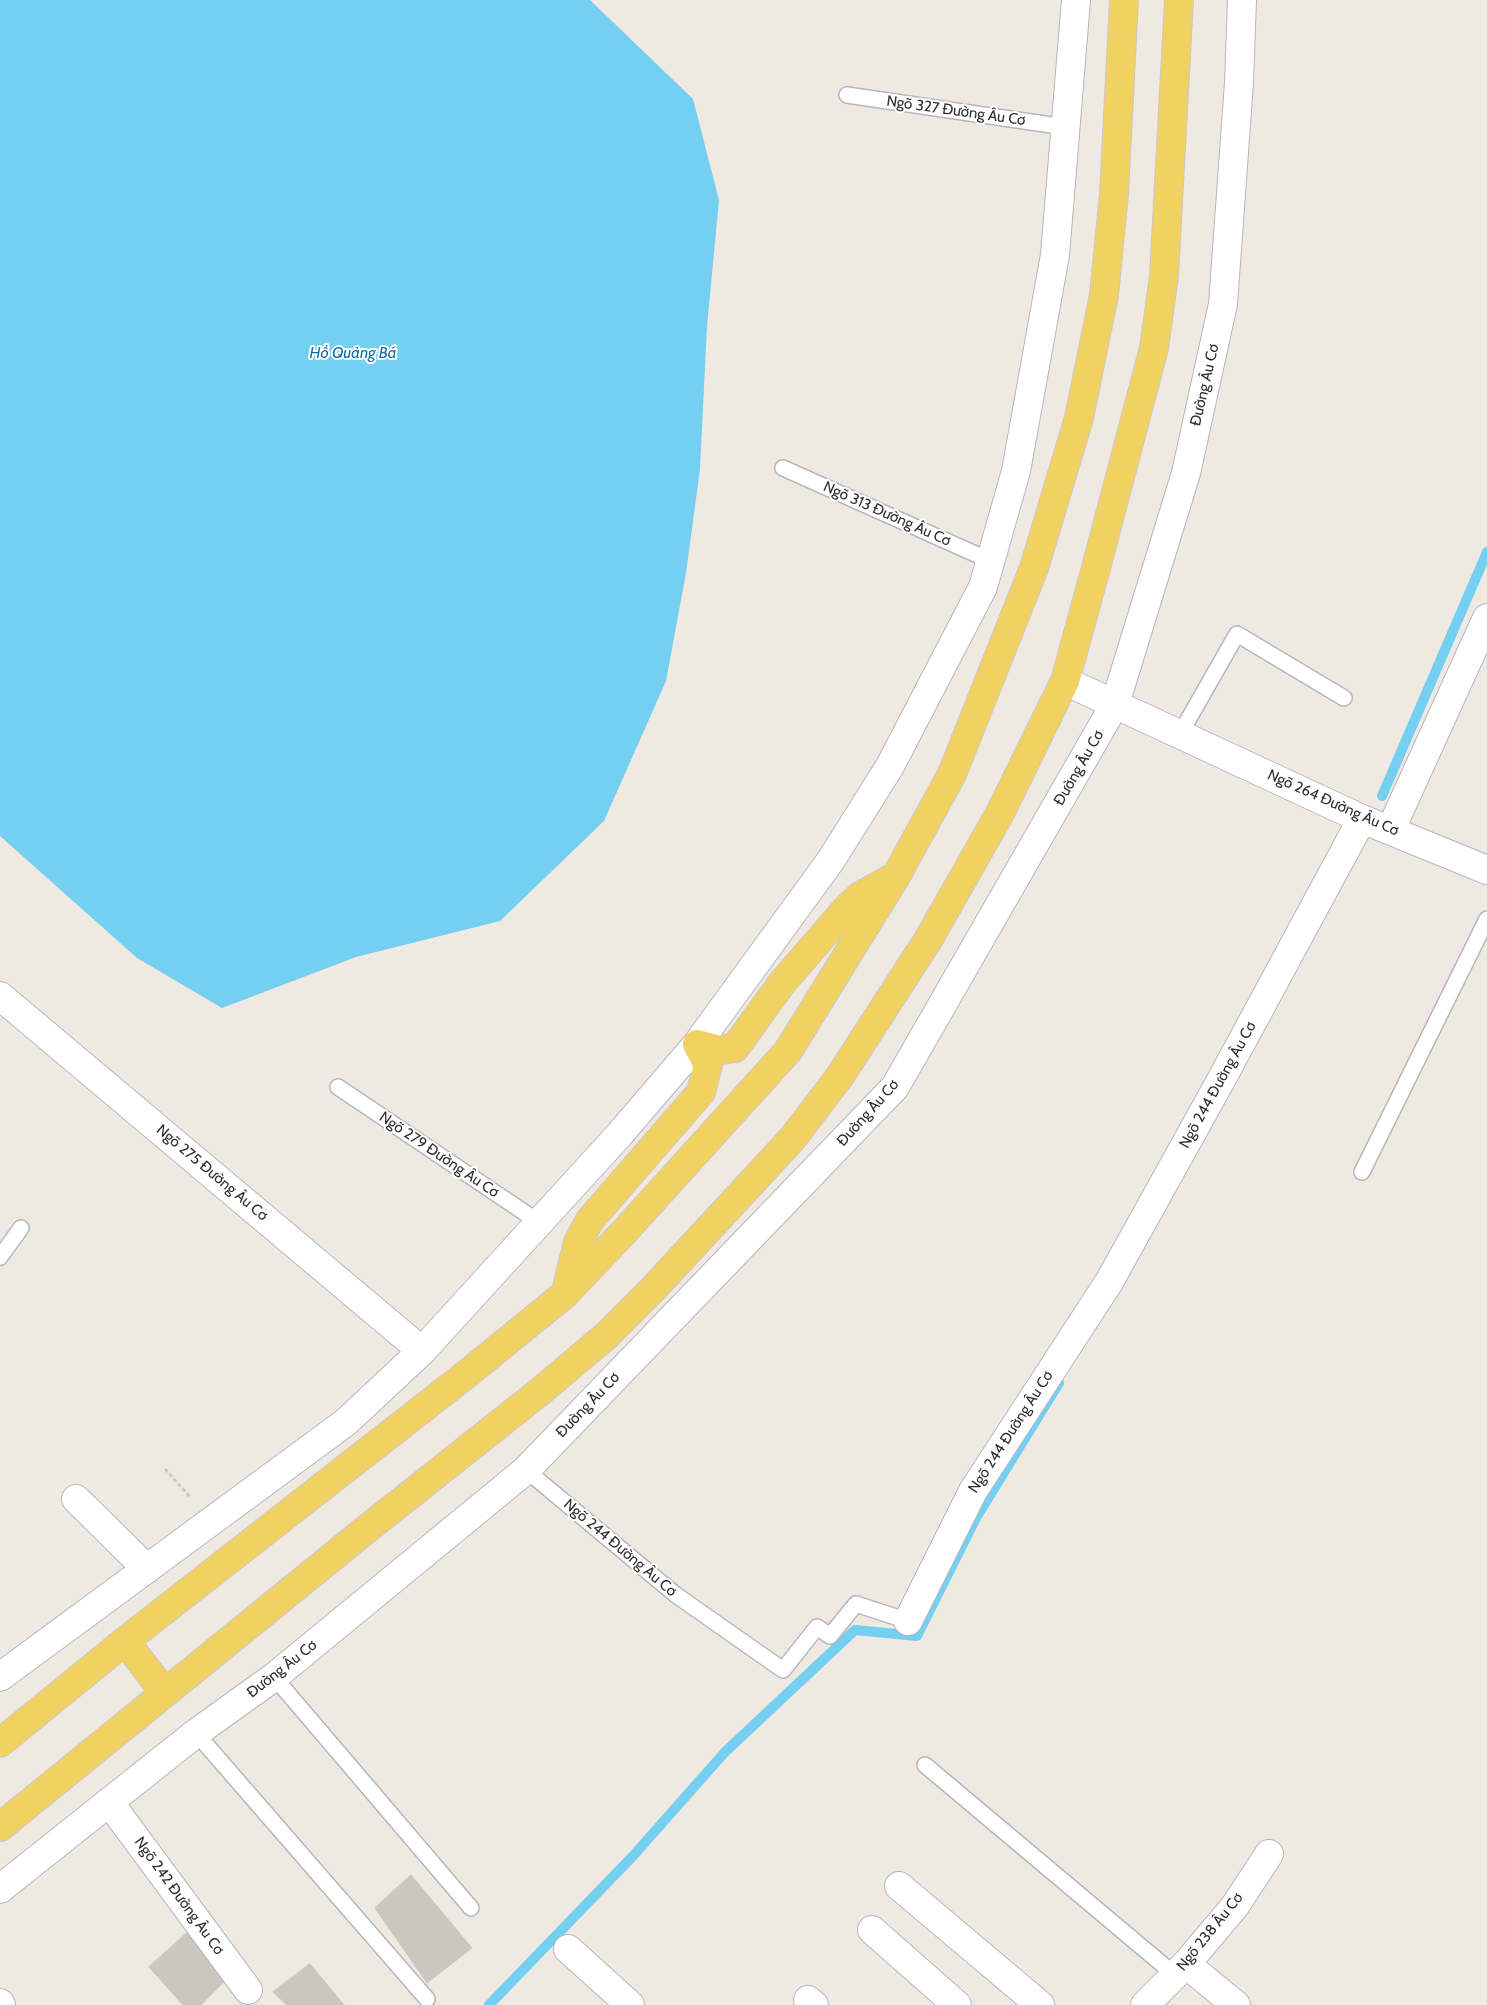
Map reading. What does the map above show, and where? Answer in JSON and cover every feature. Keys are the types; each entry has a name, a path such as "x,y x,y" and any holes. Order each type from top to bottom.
{"main road":[{"path":"0,1743 124,1641 468,1373 565,1294 623,1234 788,1051 896,876 952,774 1034,568 1079,418 1104,295 1114,194 1124,0"},
{"path":"0,1827 363,1532 542,1390 607,1335 653,1289 792,1139 840,1076 928,940 999,815 1065,681 1154,348 1164,276 1179,0"},
{"path":"697,1044 718,1050 735,1048 782,983 847,908 860,896 896,876"},
{"path":"565,1294 578,1242 590,1220 701,1092 708,1064 697,1044"},
{"path":"124,1641 165,1693"}],"street":[{"path":"0,1677 346,1422 422,1351 540,1223 697,1044 831,860 890,766 983,587 991,561 1016,471 1056,255 1076,0"},
{"name":"Đường Âu Cơ","path":"0,1889 196,1733 274,1677 526,1470 895,1087 1115,704 1186,473 1224,304 1239,83 1242,0"},
{"path":"1391,829 1487,618"},
{"name":"Ngõ 264 Đường Âu Cơ","path":"1065,681 1362,819 1391,829 1487,870"},
{"name":"Ngõ 244 Đường Âu Cơ","path":"908,1621 972,1491 1109,1282 1220,1082 1362,819"},
{"name":"Ngõ 275 Đường Âu Cơ","path":"0,996 422,1351"},
{"path":"76,1499 147,1569"},
{"name":"Ngõ 242 Đường Âu Cơ","path":"109,1802 248,1990"},
{"name":"Ngõ 238 Âu Cơ","path":"1145,2005 1180,1970 1235,1906 1269,1854"},
{"path":"899,1886 1040,2005"},
{"path":"872,1930 957,2005"},
{"path":"568,1949 630,2005"},
{"path":"1180,1970 1236,2005"}],"lane":[{"name":"Ngõ 327 Đường Âu Cơ","path":"847,95 1065,127"},
{"name":"Ngõ 313 Đường Âu Cơ","path":"784,468 991,561"},
{"path":"1180,734 1237,634 1344,698"},
{"path":"1362,1172 1487,919"},
{"name":"Ngõ 279 Đường Âu Cơ","path":"338,1087 540,1223"},
{"path":"0,1257 22,1228"},
{"name":"Ngõ 244 Đường Âu Cơ","path":"526,1470 676,1595 783,1670 817,1628 830,1636 856,1604 908,1621"},
{"path":"274,1677 471,1908"},
{"path":"196,1733 427,1999"},
{"path":"926,1765 1180,1970"}],"path":[{"path":"165,1469 212,1521"}],"water":[{"name":"Hồ Quảng Bá","path":"0,0 590,0 693,99 719,200 707,326 700,469 686,573 666,681 604,821 500,921 356,957 222,1008 137,958 0,836"}],"building":[{"path":"411,1875 472,1948 427,1983 375,1908"},
{"path":"198,1923 234,1972 201,2005 183,2005 149,1967"},
{"path":"310,1964 344,2005 287,2005 273,1992"}],"waterway":[{"path":"1382,796 1487,552"},
{"path":"489,2005 633,1856 725,1752 855,1630 917,1636 976,1518 1059,1383"}]}
